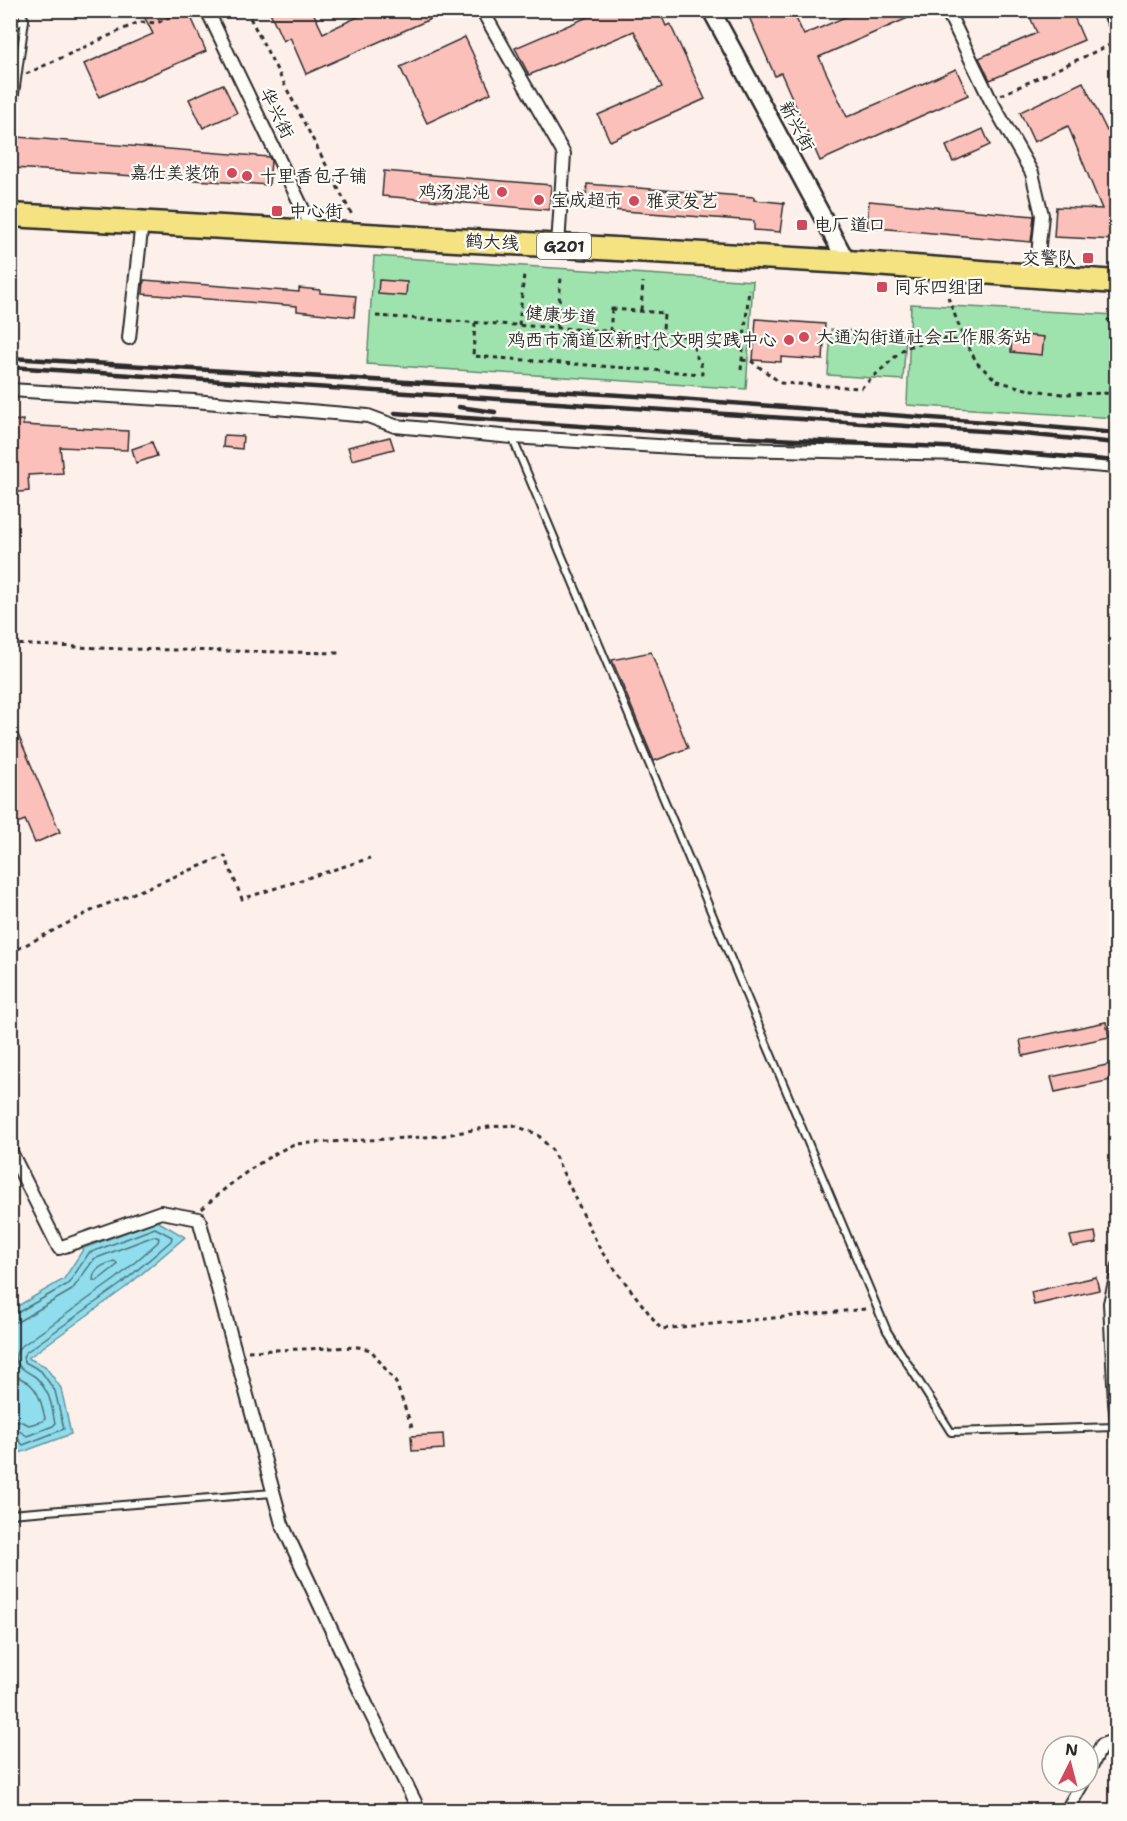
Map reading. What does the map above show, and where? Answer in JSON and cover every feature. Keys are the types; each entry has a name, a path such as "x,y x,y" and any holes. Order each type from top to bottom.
{"highway":[{"name":"鹤大线","path":"10,215 1114,279"}],"street":[{"name":"华兴街","path":"207,10 314,232"},
{"path":"482,10 564,153 558,246"},
{"name":"新兴街","path":"711,10 847,262"},
{"path":"947,10 990,99 1032,174 1042,214 1036,275"},
{"path":"1111,10 1116,21"},
{"path":"129,338 142,222"},
{"path":"10,390 194,401 368,416 395,426 512,437 690,448 963,454 1116,467"},
{"path":"10,1150 59,1248 161,1212 199,1219 273,1492 287,1533 367,1706 419,1810"},
{"path":"1100,1749 1102,1745 1116,1740"},
{"path":"1067,1810 1076,1794"}],"lane":[{"path":"10,131 25,20 20,10"},
{"path":"10,26 25,20"},
{"path":"512,437 887,1331 951,1432 1115,1427"},
{"path":"1116,1265 1107,1303 1116,1438"},
{"path":"10,1514 273,1492"}],"path":[{"path":"16,79 139,22 157,23 183,10"},
{"path":"246,10 362,234"},
{"path":"990,99 1116,42"},
{"path":"519,325 524,274"},
{"path":"557,328 561,277"},
{"path":"641,311 643,282"},
{"path":"741,370 749,289"},
{"path":"948,297 965,342 978,364 997,381 1026,389 1062,394 1116,393"},
{"path":"612,309 664,313 662,348 609,344 610,331 612,309"},
{"name":"健康步道","path":"376,316 744,340"},
{"path":"1107,319 1116,325"},
{"path":"475,322 473,356 702,374 701,364 695,354 693,337"},
{"path":"742,360 751,361 781,383 861,388 906,347 946,339 965,342"},
{"path":"10,644 340,653"},
{"path":"10,953 95,909 225,856 242,899 370,858"},
{"path":"193,1217 227,1186 276,1152 294,1144 441,1136 513,1125 537,1134 552,1150 601,1251 661,1329 877,1308"},
{"path":"234,1352 358,1347 371,1350 396,1383 412,1427"}],"green space":[{"path":"374,256 753,281 746,389 367,364"},
{"path":"911,304 1116,315 1116,418 907,405"},
{"path":"831,329 906,335 903,380 828,375"}],"water":[{"path":"157,1221 185,1237 125,1288 28,1358 45,1366 61,1388 71,1434 17,1454 10,1434 11,1310 64,1279 84,1248"}],"building":[{"path":"141,10 188,10 206,51 99,97 84,64 153,34"},
{"path":"269,10 312,10 323,33 373,10 451,10 306,74 290,37 283,41"},
{"path":"604,10 659,10 666,26 670,24 705,99 610,141 598,115 662,87 634,31 529,75 515,48"},
{"path":"746,10 792,10 804,35 861,10 926,10 819,57 847,117 956,69 968,95 820,161 781,73 775,76"},
{"path":"1027,10 1071,10 1084,40 990,80 979,58 1037,33"},
{"path":"465,37 491,93 427,123 400,67"},
{"path":"1083,82 1107,131 1109,130 1116,149 1116,240 1054,237 1056,207 1102,209 1068,126 1034,142 1020,112"},
{"path":"223,84 237,113 203,128 189,99"},
{"path":"983,129 990,145 953,162 946,146"},
{"path":"17,137 269,157 271,161 269,185 14,168"},
{"path":"384,171 551,185 549,210 382,196"},
{"path":"587,184 754,197 754,200 784,203 780,232 754,230 754,221 585,208"},
{"path":"869,201 1034,216 1031,242 867,227"},
{"path":"144,280 299,292 299,288 320,290 320,293 356,296 354,317 297,311 297,306 143,294"},
{"path":"379,280 407,282 406,296 378,294"},
{"name":"鸡西市滴道区新时代文明实践中心","path":"756,319 825,324 823,360 781,357 781,362 753,360"},
{"path":"1012,334 1044,337 1042,355 1011,352"},
{"path":"23,420 23,425 128,431 127,450 60,447 63,473 28,475 29,491 10,493 10,421"},
{"path":"224,435 243,436 242,449 223,447"},
{"path":"390,437 394,449 352,460 348,447"},
{"path":"152,442 157,456 136,463 132,449"},
{"path":"651,652 688,748 654,761 612,660"},
{"path":"10,716 60,832 35,843 25,820 10,826"},
{"path":"1106,1022 1109,1037 1023,1056 1020,1040"},
{"path":"1116,1063 1116,1079 1055,1092 1051,1077"},
{"path":"1095,1232 1097,1243 1073,1247 1070,1236"},
{"path":"1096,1277 1099,1290 1034,1305 1031,1292"},
{"path":"443,1434 444,1449 412,1451 411,1436"}],"railway":[{"path":"10,358 653,397 1116,433"},
{"path":"10,367 1013,433 1116,443"},
{"path":"459,407 495,412"},
{"path":"395,413 754,438 963,448 1116,461"}],"place":[{"name":"嘉仕美装饰","path":"232,173"},
{"name":"十里香包子铺","path":"247,176"},
{"name":"鸡汤混沌","path":"502,192"},
{"name":"宝成超市","path":"539,200"},
{"name":"雅灵发艺","path":"634,201"},
{"name":"中心街","path":"277,211"},
{"name":"电厂道口","path":"802,225"},
{"name":"交警队","path":"1088,258"},
{"name":"同乐四组团","path":"882,287"},
{"name":"大通沟街道社会工作服务站","path":"804,337"},
{"name":"鸡西市滴道区新时代文明实践中心","path":"789,340"}]}
